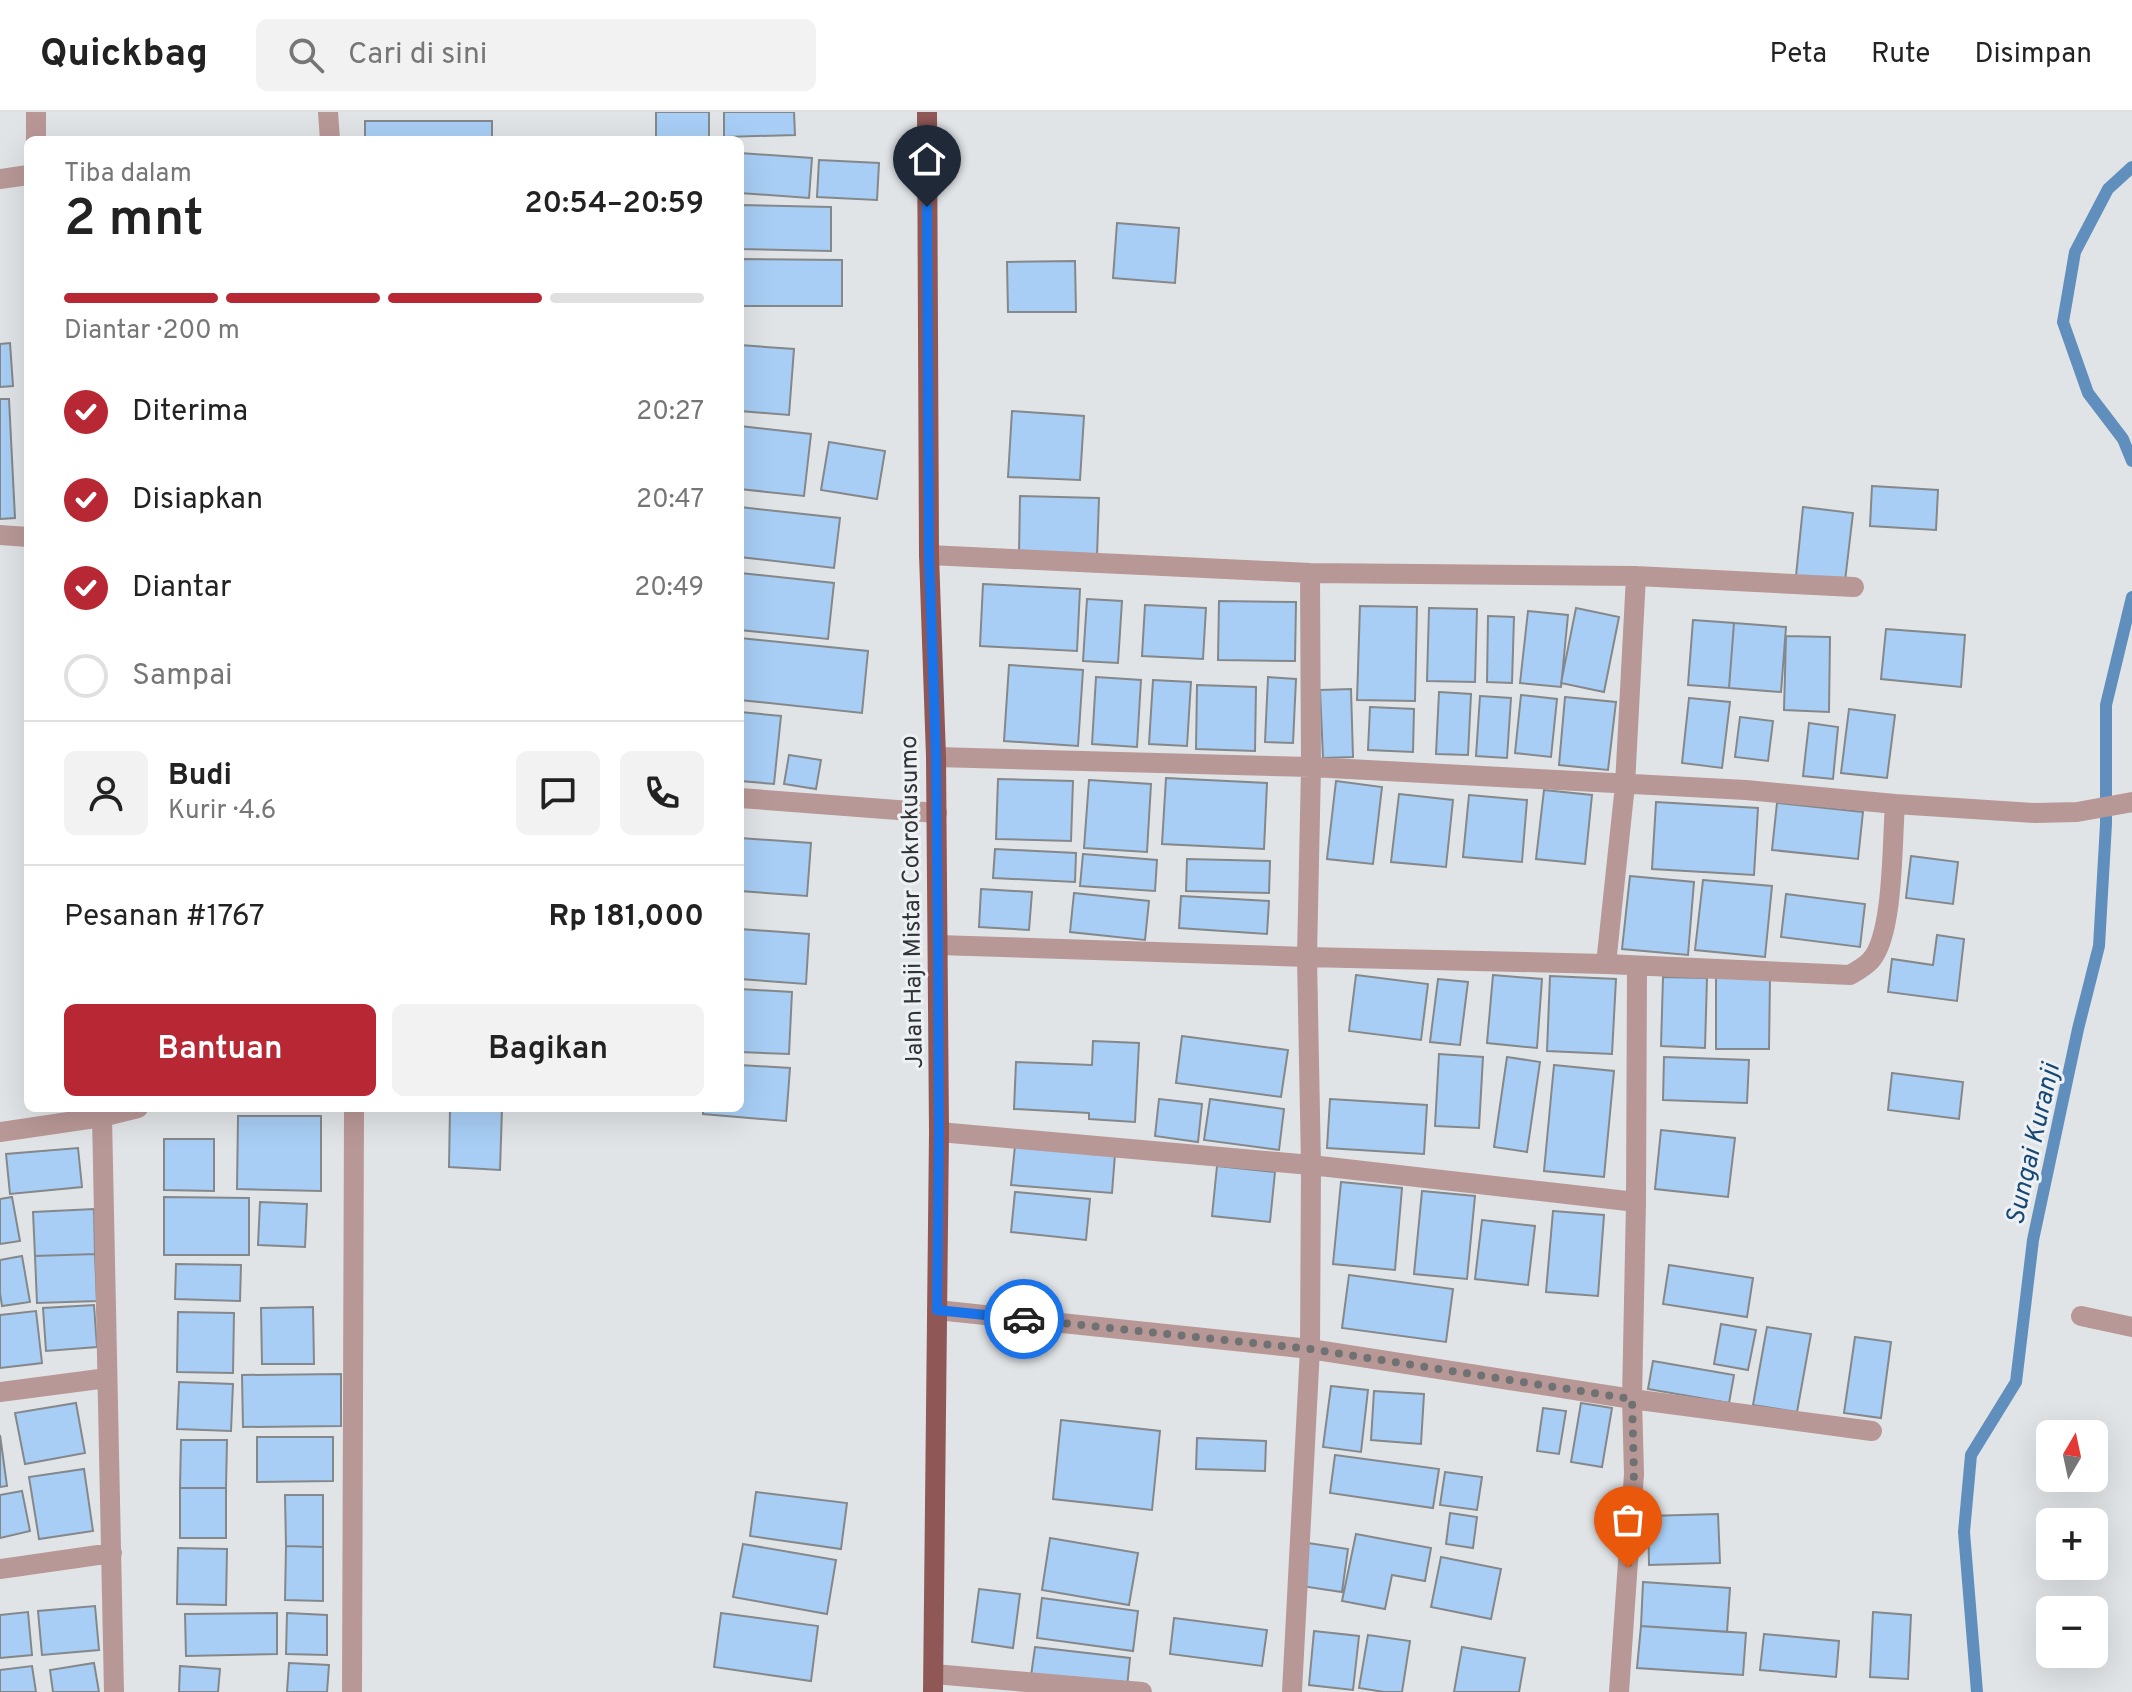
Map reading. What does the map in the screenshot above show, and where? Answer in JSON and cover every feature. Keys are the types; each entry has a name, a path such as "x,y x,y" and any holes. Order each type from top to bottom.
{"main road":[{"name":"Jalan Haji Mistar Cokrokusumo","path":"927,112 929,555 937,813 939,1132 933,1683"}],"street":[{"path":"36,112 36,136"},
{"path":"328,112 330,136"},
{"path":"0,179 24,176"},
{"path":"0,535 24,537"},
{"path":"929,555 1310,573 1636,576 1854,587"},
{"path":"1292,1692 1310,1349 1311,1165 1307,957 1311,767 1310,573"},
{"path":"1606,964 1625,785 1636,576"},
{"path":"936,757 1311,767 1746,790 2035,813 2077,812 2132,802"},
{"path":"744,798 937,813"},
{"path":"938,945 1606,964 1850,975 1871,961 1881,943 1888,909 1895,804"},
{"path":"1619,1692 1634,1474 1632,1399 1637,966"},
{"path":"0,1132 122,1112"},
{"path":"352,1692 354,1112"},
{"path":"102,1117 114,1692"},
{"path":"939,1132 1311,1165 1636,1202"},
{"path":"937,1310 1310,1349 1632,1399 1872,1431"},
{"path":"2081,1316 2132,1327"},
{"path":"0,1392 107,1378"},
{"path":"0,1569 112,1553"},
{"path":"933,1683 1142,1692"}],"building":[{"path":"656,112 709,112 709,136 656,136"},
{"path":"724,112 794,112 795,135 724,136"},
{"path":"365,121 492,121 492,136 365,136"},
{"path":"744,153 812,158 809,198 744,193"},
{"path":"819,160 879,163 877,200 817,197"},
{"path":"744,205 831,207 831,251 744,249"},
{"path":"1117,223 1179,228 1175,283 1113,278"},
{"path":"744,259 842,260 842,306 744,306"},
{"path":"1075,261 1076,312 1008,312 1007,262"},
{"path":"10,343 13,386 0,387 0,344"},
{"path":"744,345 794,349 789,415 744,411"},
{"path":"0,399 9,399 15,518 0,519"},
{"path":"1012,411 1084,416 1080,480 1008,477"},
{"path":"744,426 811,434 804,496 744,489"},
{"path":"829,442 885,451 877,499 821,490"},
{"path":"1872,486 1938,490 1936,530 1870,526"},
{"path":"1020,496 1099,498 1097,556 1019,553"},
{"path":"744,507 840,518 834,568 744,557"},
{"path":"1803,507 1853,513 1845,581 1796,576"},
{"path":"744,573 834,583 828,639 744,630"},
{"path":"983,584 1080,589 1077,651 980,646"},
{"path":"1087,599 1122,601 1118,663 1083,661"},
{"path":"1219,601 1296,602 1295,661 1218,660"},
{"path":"1145,605 1206,608 1203,659 1142,656"},
{"path":"1360,606 1417,607 1415,701 1357,700"},
{"path":"1429,608 1477,609 1475,682 1427,681"},
{"path":"1576,608 1619,617 1604,692 1561,683"},
{"path":"1528,611 1568,615 1561,687 1520,683"},
{"path":"1488,616 1514,617 1512,683 1487,682"},
{"path":"1693,620 1734,623 1729,688 1688,685"},
{"path":"1734,623 1786,627 1781,692 1729,688"},
{"path":"1886,629 1965,635 1961,687 1881,679"},
{"path":"1786,636 1830,637 1829,712 1784,710"},
{"path":"744,638 868,651 862,713 744,700"},
{"path":"1009,665 1083,670 1078,746 1004,741"},
{"path":"1096,677 1141,680 1137,747 1092,744"},
{"path":"1268,677 1296,679 1293,743 1265,742"},
{"path":"1153,680 1191,682 1187,746 1149,744"},
{"path":"1197,685 1256,687 1255,751 1196,749"},
{"path":"1351,689 1353,757 1323,758 1320,690"},
{"path":"1439,692 1471,694 1468,755 1436,754"},
{"path":"1521,695 1557,699 1551,757 1515,753"},
{"path":"1480,696 1511,698 1507,758 1476,756"},
{"path":"1565,697 1616,702 1608,770 1559,765"},
{"path":"1689,698 1730,702 1722,768 1682,763"},
{"path":"1370,707 1414,709 1413,752 1368,750"},
{"path":"1849,709 1895,715 1887,778 1841,773"},
{"path":"744,712 781,716 774,784 744,781"},
{"path":"1740,717 1773,721 1768,761 1735,757"},
{"path":"1809,723 1838,727 1833,779 1803,776"},
{"path":"789,755 821,760 816,789 784,784"},
{"path":"1166,778 1267,783 1264,849 1162,844"},
{"path":"998,779 1073,781 1071,841 996,839"},
{"path":"1089,780 1151,784 1147,852 1084,848"},
{"path":"1336,781 1382,787 1373,864 1327,859"},
{"path":"1544,790 1592,795 1585,864 1536,859"},
{"path":"1399,794 1453,800 1446,867 1391,862"},
{"path":"1469,795 1527,800 1522,862 1463,857"},
{"path":"1656,802 1758,808 1754,875 1652,869"},
{"path":"1777,803 1863,812 1858,859 1772,850"},
{"path":"744,838 811,843 807,896 744,891"},
{"path":"995,849 1076,853 1075,882 993,878"},
{"path":"1083,854 1157,860 1155,891 1080,886"},
{"path":"1911,856 1958,862 1953,904 1906,898"},
{"path":"1187,859 1270,861 1269,893 1186,891"},
{"path":"1630,876 1694,882 1688,955 1622,949"},
{"path":"1703,880 1772,886 1765,957 1695,950"},
{"path":"981,889 1032,892 1029,930 979,927"},
{"path":"1074,893 1149,901 1145,940 1070,932"},
{"path":"1786,894 1865,904 1860,947 1781,937"},
{"path":"1181,896 1269,901 1267,934 1179,928"},
{"path":"744,929 809,934 806,984 744,979"},
{"path":"1937,935 1964,939 1957,1001 1888,992 1892,959 1933,965"},
{"path":"1356,975 1428,984 1421,1040 1349,1031"},
{"path":"1493,975 1542,979 1537,1048 1487,1043"},
{"path":"1550,976 1616,979 1612,1054 1547,1051"},
{"path":"1663,977 1707,978 1705,1048 1661,1046"},
{"path":"1716,977 1770,977 1769,1049 1716,1049"},
{"path":"1438,979 1468,982 1460,1045 1430,1042"},
{"path":"744,989 792,992 789,1054 744,1052"},
{"path":"1182,1036 1288,1050 1281,1097 1176,1083"},
{"path":"1093,1041 1139,1043 1135,1122 1089,1119 1089,1113 1014,1109 1016,1062 1092,1065"},
{"path":"1439,1054 1483,1057 1479,1128 1435,1126"},
{"path":"1507,1057 1540,1062 1527,1152 1494,1147"},
{"path":"1664,1057 1749,1060 1747,1103 1663,1100"},
{"path":"744,1065 790,1068 786,1121 703,1114 744,1112"},
{"path":"1554,1065 1614,1071 1604,1177 1544,1171"},
{"path":"1892,1073 1963,1082 1959,1119 1888,1110"},
{"path":"1159,1099 1202,1104 1198,1142 1155,1136"},
{"path":"1210,1099 1284,1109 1279,1150 1204,1140"},
{"path":"1330,1099 1427,1105 1424,1154 1327,1148"},
{"path":"450,1112 502,1112 500,1170 449,1167"},
{"path":"238,1116 321,1116 321,1191 237,1189"},
{"path":"1661,1130 1735,1138 1728,1197 1655,1189"},
{"path":"164,1139 214,1139 214,1191 164,1190"},
{"path":"1015,1146 1115,1154 1112,1193 1011,1185"},
{"path":"78,1148 82,1187 10,1194 6,1154"},
{"path":"1217,1166 1275,1172 1270,1222 1212,1216"},
{"path":"1341,1182 1402,1188 1395,1270 1333,1264"},
{"path":"1422,1191 1475,1196 1467,1279 1414,1274"},
{"path":"1015,1192 1090,1199 1086,1240 1011,1232"},
{"path":"12,1197 20,1241 0,1244 0,1199"},
{"path":"164,1197 249,1198 249,1255 164,1255"},
{"path":"260,1202 307,1204 305,1247 258,1245"},
{"path":"94,1209 95,1254 35,1256 33,1212"},
{"path":"1553,1211 1604,1215 1598,1296 1546,1292"},
{"path":"1482,1220 1535,1226 1528,1285 1475,1279"},
{"path":"95,1254 97,1301 37,1303 35,1256"},
{"path":"22,1256 30,1302 2,1306 0,1260"},
{"path":"176,1264 241,1265 240,1301 175,1299"},
{"path":"1669,1265 1753,1278 1747,1317 1663,1304"},
{"path":"1349,1275 1453,1289 1446,1342 1342,1328"},
{"path":"94,1305 97,1347 46,1351 43,1308"},
{"path":"313,1307 314,1364 262,1364 261,1308"},
{"path":"36,1311 42,1363 0,1368 0,1315"},
{"path":"178,1312 234,1313 233,1373 177,1372"},
{"path":"1721,1324 1756,1330 1748,1370 1714,1364"},
{"path":"1767,1327 1811,1334 1797,1412 1753,1405"},
{"path":"1855,1337 1891,1342 1881,1418 1844,1413"},
{"path":"1653,1361 1734,1375 1729,1403 1648,1389"},
{"path":"341,1374 341,1426 243,1427 242,1375"},
{"path":"179,1382 233,1384 231,1431 177,1429"},
{"path":"1331,1386 1368,1390 1361,1452 1323,1447"},
{"path":"1374,1391 1424,1394 1421,1444 1371,1440"},
{"path":"76,1403 85,1453 25,1464 15,1413"},
{"path":"1581,1403 1612,1408 1602,1467 1571,1462"},
{"path":"1543,1408 1566,1411 1559,1454 1537,1451"},
{"path":"1061,1420 1160,1431 1152,1510 1053,1499"},
{"path":"0,1435 7,1486 0,1487"},
{"path":"257,1437 333,1437 333,1481 257,1482"},
{"path":"1197,1438 1266,1441 1265,1471 1196,1469"},
{"path":"181,1440 227,1440 226,1488 180,1488"},
{"path":"1335,1455 1439,1469 1433,1508 1330,1493"},
{"path":"84,1469 93,1531 39,1539 29,1477"},
{"path":"1445,1472 1482,1477 1477,1510 1440,1505"},
{"path":"180,1488 226,1488 226,1538 180,1538"},
{"path":"22,1491 30,1531 0,1538 0,1495"},
{"path":"756,1492 847,1503 841,1549 750,1536"},
{"path":"285,1495 323,1495 323,1547 286,1546"},
{"path":"1450,1513 1477,1517 1473,1548 1446,1544"},
{"path":"1718,1514 1720,1563 1649,1565 1648,1516"},
{"path":"1356,1534 1431,1548 1425,1581 1392,1575 1385,1609 1342,1601"},
{"path":"1050,1538 1138,1553 1129,1605 1042,1590"},
{"path":"1308,1543 1348,1549 1342,1592 1301,1586"},
{"path":"743,1544 836,1560 827,1614 733,1597"},
{"path":"286,1546 323,1547 323,1601 285,1600"},
{"path":"178,1548 227,1549 226,1605 177,1604"},
{"path":"1441,1557 1501,1569 1491,1619 1431,1607"},
{"path":"1643,1582 1730,1588 1727,1632 1641,1626"},
{"path":"979,1589 1020,1594 1013,1648 972,1642"},
{"path":"1042,1598 1138,1611 1133,1651 1037,1638"},
{"path":"95,1606 99,1650 42,1655 38,1611"},
{"path":"28,1612 32,1655 0,1658 0,1615"},
{"path":"1873,1612 1911,1615 1908,1679 1870,1677"},
{"path":"277,1613 277,1654 186,1656 185,1614"},
{"path":"287,1613 327,1615 327,1655 286,1654"},
{"path":"721,1613 818,1626 811,1681 714,1667"},
{"path":"1174,1618 1267,1630 1262,1666 1170,1654"},
{"path":"1641,1626 1746,1633 1743,1675 1637,1668"},
{"path":"1314,1631 1359,1636 1353,1690 1309,1685"},
{"path":"1764,1634 1839,1641 1836,1677 1760,1670"},
{"path":"1368,1635 1410,1641 1402,1692 1359,1688"},
{"path":"1035,1647 1130,1658 1127,1687 1031,1676"},
{"path":"1462,1647 1525,1658 1519,1692 1454,1692"},
{"path":"94,1663 99,1692 53,1692 50,1670"},
{"path":"289,1663 329,1665 327,1692 287,1692"},
{"path":"32,1666 36,1692 0,1692 0,1670"},
{"path":"180,1666 220,1669 218,1692 179,1692"}],"waterway":[{"name":"Sungai Kuranji","path":"2132,167 2108,189 2075,252 2063,322 2088,393 2123,439 2132,461"},
{"name":"Sungai Kuranji","path":"1977,1692 1964,1532 1971,1455 2016,1382 2033,1240 2099,946 2106,824 2106,705 2132,597"}],"way so far":[{"path":"1024,1319 1310,1349 1632,1399 1634,1474 1628,1568"}],"route":[{"path":"927,207 929,555 938,945 937,1310 1024,1319"}]}
